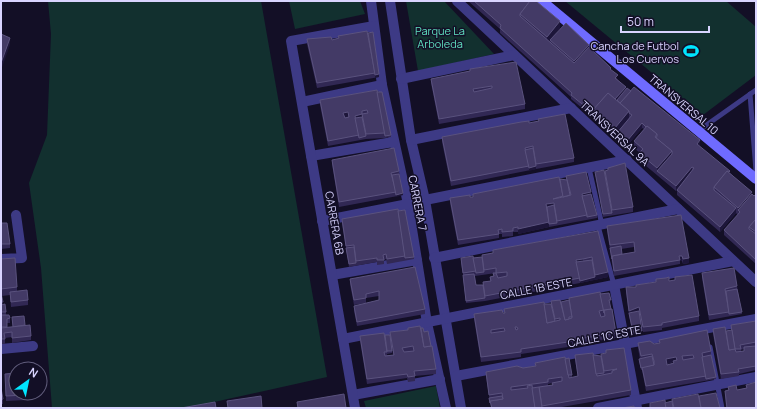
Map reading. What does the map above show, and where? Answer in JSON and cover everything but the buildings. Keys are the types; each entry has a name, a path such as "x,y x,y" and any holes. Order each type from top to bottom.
{"main road":[{"name":"TRANSVERSAL 10","path":"542,1 756,179"}],"street":[{"name":"CARRERA 7","path":"371,1 382,85 393,142 408,204 427,323 446,408"},
{"name":"CARRERA 7","path":"390,1 411,140 425,200 444,318 461,408"},
{"name":"TRANSVERSAL 9A","path":"457,1 756,282"},
{"name":"CARRERA 6B","path":"352,400 343,339 291,41 374,26"},
{"path":"401,80 514,55"},
{"path":"302,102 382,85"},
{"path":"411,140 570,108"},
{"path":"311,156 393,142"},
{"path":"425,200 626,160"},
{"path":"322,221 408,204"},
{"path":"434,258 678,208"},
{"path":"1,259 22,258 16,215"},
{"path":"332,275 416,260"},
{"name":"CALLE 1B ESTE","path":"343,339 733,261"},
{"path":"614,285 636,404"},
{"name":"CALLE 1C ESTE","path":"456,376 625,344 707,332 756,319"},
{"path":"1,350 34,346"},
{"path":"598,408 636,404 718,384 756,377"},
{"path":"352,400 440,379"}],"lane":[{"path":"698,131 756,90"},
{"path":"750,94 756,171"},
{"path":"589,168 614,285"},
{"path":"709,342 722,408"}],"green space":[{"path":"48,1 261,1 327,377 187,408 52,408 41,268 29,183 47,135 51,34"},
{"path":"289,1 360,1 365,14 295,29"},
{"name":"Parque La Arboleda","path":"406,1 444,1 494,54 418,71"},
{"name":"Cancha de Futbol Los Cuervos","path":"565,1 726,1 756,27 756,75 703,115"},
{"path":"436,386 440,408 366,408 364,401"}],"place":[{"name":"Cancha de Futbol Los Cuervos","path":"691,51"}]}
